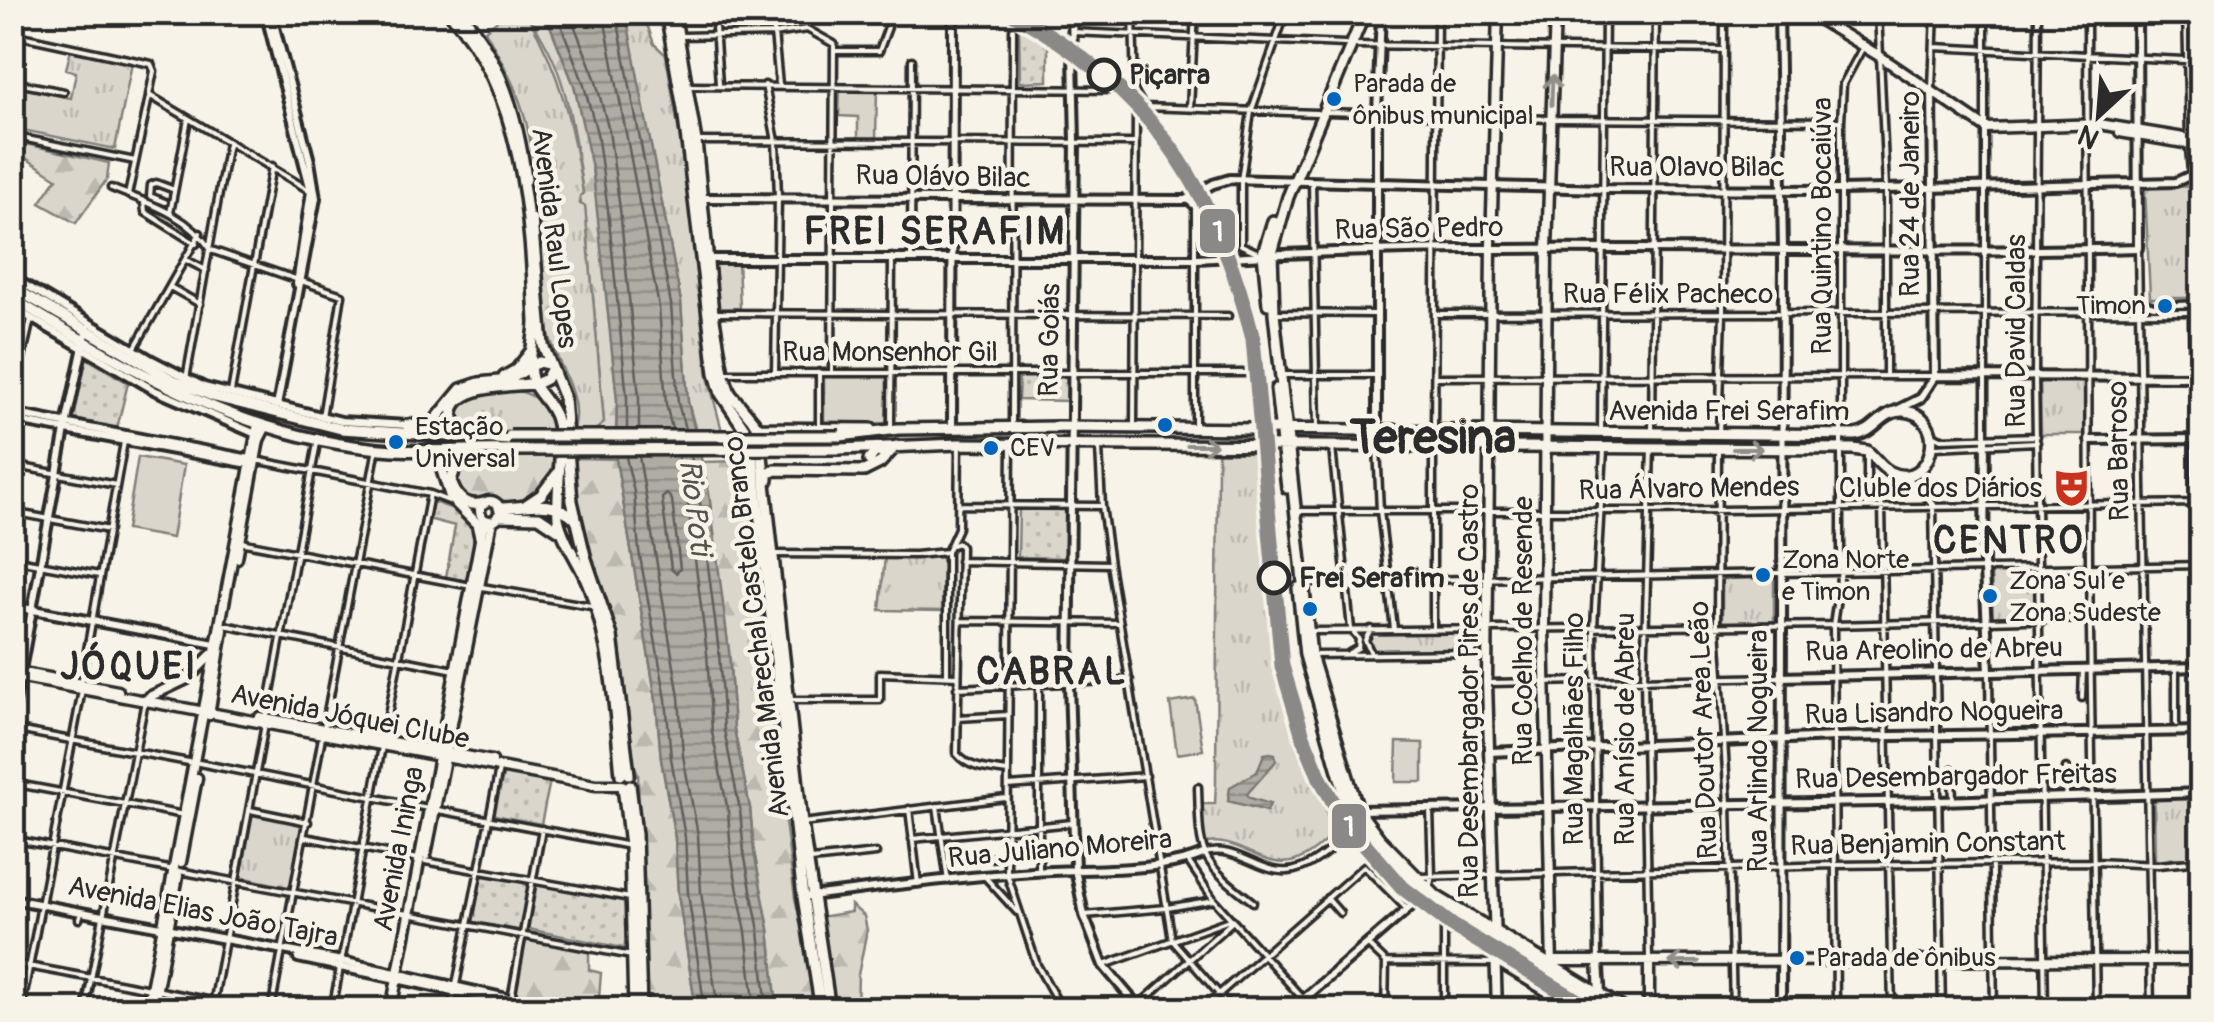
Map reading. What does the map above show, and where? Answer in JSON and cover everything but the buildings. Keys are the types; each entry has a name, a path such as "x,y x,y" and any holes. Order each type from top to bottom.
{"main road":[{"name":"Avenida Raul Lopes","path":"449,12 472,40 493,77 510,127 527,222 534,317 530,368 533,384 551,408 558,429 557,507 562,533 579,561 610,662 624,780 636,834 638,1010"},
{"name":"Avenida Raul Lopes","path":"460,12 495,64 516,118 533,223 543,345 565,404 568,471 578,524 612,636 630,846 633,992 638,1010"},
{"name":"Avenida Marechal Castelo Branco","path":"670,12 696,141 704,259 721,394 748,434 773,588 820,1010"},
{"name":"Avenida Marechal Castelo Branco","path":"670,12 687,108 719,373 730,393 760,428 773,588"},
{"path":"1284,431 1265,253 1362,12"},
{"name":"Rua Desembargador Pires de Castro","path":"1497,1010 1487,682 1491,250 1498,12"},
{"name":"Rua Coelho de Resende","path":"1552,1010 1544,626 1550,119 1555,12"},
{"path":"1807,12 1986,128 2099,124 2202,144"},
{"path":"1265,253 1303,582 1305,631"},
{"path":"12,286 86,336 124,370 257,426"},
{"path":"12,298 153,365 194,390 290,418 342,428 508,441"},
{"path":"492,382 516,370 533,348"},
{"path":"407,425 432,424 461,390 509,380 539,362 550,367 546,379 533,384 466,395 454,410 453,419 458,429 486,438"},
{"path":"506,387 527,389 551,408"},
{"path":"1892,412 1912,414 1932,432 1931,450 1919,472 1895,475"},
{"name":"Avenida Frei Serafim","path":"839,442 894,429 1012,428 1842,435 1864,434 1892,412"},
{"path":"204,413 318,438 435,456 459,506 477,524 481,541"},
{"path":"257,426 265,418 290,418"},
{"path":"407,425 441,435"},
{"path":"207,710 214,648 260,436 257,426"},
{"path":"748,434 760,428 894,429"},
{"path":"459,506 490,513 539,517 562,533 572,533 578,524 557,507 526,505 490,513 458,497 451,481 452,470 462,457 508,441"},
{"path":"394,450 508,441 839,442"},
{"name":"Avenida Frei Serafim","path":"839,442 859,447 1099,444 1842,450 1868,451 1895,475"},
{"path":"760,447 772,463 787,468 860,472 882,461 898,444"},
{"path":"1264,445 1278,452 1284,464"},
{"path":"1285,445 1284,464 1308,655 1358,825 1422,897 1550,969 1612,1010"},
{"path":"859,447 882,461"},
{"path":"767,504 768,474 787,468 863,466 871,456"},
{"path":"150,1010 252,461"},
{"path":"526,505 541,495 558,472"},
{"name":"Avenida Ininga","path":"394,1010 481,541 490,513"},
{"name":"Avenida Ininga","path":"442,754 455,670 490,513"},
{"path":"147,699 187,680 214,648"},
{"name":"Avenida Jóquei Clube","path":"16,674 596,781 624,780"},
{"name":"Avenida Jóquei Clube","path":"442,754 596,786 624,780"},
{"path":"176,870 197,763"},
{"name":"Avenida Marechal Castelo Branco","path":"796,800 808,861 808,897"},
{"path":"1355,811 1415,877 1422,897 1550,969 1598,960 2202,960"},
{"name":"Avenida Marechal Castelo Branco","path":"816,954 830,1010"},
{"name":"Rua Magalhães Filho","path":"1598,960 1600,1003"},
{"name":"Rua Anísio de Abreu","path":"1649,962 1649,1010"},
{"path":"1600,1003 1626,1010"}],"street":[{"path":"268,12 308,162 316,208 298,281"},
{"path":"714,12 720,84"},
{"path":"772,12 779,85"},
{"path":"835,51 878,51 889,12"},
{"path":"952,429 953,12"},
{"name":"Rua Goiás","path":"1072,12 1075,142 1070,684 1075,870 1084,915 1103,965 1137,1008"},
{"path":"1134,12 1135,92 1146,108 1841,122"},
{"path":"1190,110 1194,12"},
{"path":"1265,253 1241,245 1242,180 1251,112 1286,12"},
{"path":"1377,431 1377,113 1381,12"},
{"path":"1434,430 1437,12"},
{"path":"1601,432 1605,12"},
{"path":"1652,433 1656,12"},
{"path":"1719,434 1724,313 1724,12"},
{"name":"Rua Arlindo Nogueira","path":"1779,12 1783,251 1779,574 1781,1010"},
{"path":"1878,12 1886,188 1886,376"},
{"name":"Rua 24 de Janeiro","path":"1936,12 1932,91 1932,314 1936,376"},
{"path":"1985,12 1984,570 1994,1010"},
{"name":"Rua David Caldas","path":"2038,12 2035,376 2045,1010"},
{"path":"2082,698 2091,618 2086,12"},
{"name":"Rua Barroso","path":"2137,12 2151,1010"},
{"path":"2186,12 2191,175"},
{"path":"1012,428 1013,28"},
{"path":"678,37 806,29 832,40 832,372"},
{"path":"1072,32 1348,44 1724,50"},
{"path":"12,34 151,64 154,71 128,195"},
{"name":"Rua Quintino Bocaiúva","path":"1836,1010 1833,625 1840,572 1842,450 1841,122 1843,84 1864,47"},
{"path":"1934,47 2202,61"},
{"path":"911,257 912,60"},
{"path":"12,82 64,92"},
{"path":"765,85 776,141 778,198 775,373"},
{"path":"687,86 1111,88 1136,110 1134,429"},
{"path":"149,96 310,191"},
{"path":"170,212 188,118"},
{"path":"12,136 135,161"},
{"path":"186,379 229,140"},
{"path":"696,141 1134,143"},
{"path":"277,406 310,191 308,162"},
{"path":"231,394 272,166"},
{"name":"Rua Olavo Bilac","path":"1185,200 1230,179 1781,190 2036,188 2176,182 2191,175 2202,179"},
{"path":"1312,182 1317,431"},
{"path":"165,202 149,194 151,185 174,189"},
{"path":"111,188 170,212 200,233 211,250 340,294 344,299 322,416"},
{"name":"Rua Olávo Bilac","path":"701,198 1185,200"},
{"path":"1185,200 1195,204 1196,430"},
{"path":"144,201 144,212 196,244"},
{"path":"134,349 200,233"},
{"name":"Rua São Pedro","path":"704,259 1196,258 1378,250 1886,252 2138,248"},
{"path":"892,258 894,429"},
{"path":"186,260 206,270"},
{"path":"12,277 86,336"},
{"path":"170,287 200,304"},
{"path":"2140,302 2154,306 2202,304"},
{"path":"12,308 32,319 134,349 153,365 231,394 341,421 407,425"},
{"path":"2192,312 2198,439 2193,503 2202,935"},
{"name":"Rua Félix Pacheco","path":"1435,314 2202,312"},
{"path":"713,313 1228,316"},
{"path":"1274,313 1378,314"},
{"path":"12,402 32,319"},
{"path":"12,719 16,674 86,336"},
{"path":"124,370 204,413"},
{"path":"818,430 820,372"},
{"name":"Rua Monsenhor Gil","path":"719,373 1245,372"},
{"path":"1280,375 1377,376"},
{"path":"1892,412 1922,398 1936,376"},
{"path":"1434,377 2197,377"},
{"path":"12,416 430,494 459,506"},
{"path":"1932,432 1938,438 1958,441 2037,439"},
{"path":"21,1010 125,438"},
{"path":"212,1010 318,438"},
{"path":"2089,440 2198,439"},
{"path":"1931,450 1958,441"},
{"path":"946,676 947,552 958,532 959,444"},
{"path":"1011,900 1007,828 1012,444"},
{"path":"1099,444 1110,564 1172,940 1232,1010"},
{"path":"1331,446 1351,629 1358,634 1359,644 1349,653"},
{"path":"1378,446 1380,511 1394,629"},
{"path":"1433,446 1433,629"},
{"path":"271,1010 377,448"},
{"name":"Rua Magalhães Filho","path":"1598,960 1594,627 1604,448"},
{"name":"Rua Anísio de Abreu","path":"1649,962 1644,679 1651,448"},
{"name":"Rua Doutor Area Leão","path":"1718,449 1718,677 1728,804 1733,1010"},
{"path":"1867,506 1868,451"},
{"path":"1868,464 1880,465"},
{"path":"12,465 117,486"},
{"path":"1895,475 1923,488 1933,506 1942,1010"},
{"path":"332,1010 430,494"},
{"name":"Rua Álvaro Mendes","path":"1295,512 2202,503"},
{"path":"959,505 1102,506"},
{"path":"1882,506 1892,1010"},
{"path":"12,512 108,530"},
{"path":"240,542 596,607"},
{"path":"953,545 960,544 957,754 977,768 1008,772"},
{"path":"772,554 947,552"},
{"path":"12,559 99,575"},
{"path":"960,561 1110,564"},
{"path":"1303,582 2202,565"},
{"path":"12,606 214,648"},
{"path":"1305,631 2144,617"},
{"path":"958,620 1120,623"},
{"path":"224,625 455,670"},
{"path":"1308,655 1471,653 1478,641 1471,628"},
{"path":"1370,629 1365,640 1372,653"},
{"name":"Rua Areolino de Abreu","path":"1487,682 2199,667"},
{"path":"2176,668 2176,724"},
{"path":"2087,669 2092,732 2096,1010"},
{"path":"785,701 880,700 880,674 957,676"},
{"path":"957,688 1130,680"},
{"path":"1039,684 1039,872"},
{"path":"85,1010 112,858 147,699"},
{"path":"957,718 1008,715"},
{"path":"12,729 630,846"},
{"name":"Rua Lisandro Nogueira","path":"1488,752 1834,736 2200,731"},
{"path":"452,1010 499,768"},
{"path":"2066,768 2066,798"},
{"path":"1952,769 1953,801"},
{"path":"1008,786 1146,776"},
{"path":"12,783 184,815"},
{"path":"1198,788 1203,854 1222,878 1254,902"},
{"name":"Rua Desembargador Freitas","path":"1355,811 1939,802 2201,793"},
{"path":"802,822 1008,798"},
{"path":"937,805 948,881"},
{"path":"909,809 918,884"},
{"path":"1291,1010 1422,897 1432,876 1430,809"},
{"path":"250,810 308,822"},
{"path":"912,839 1072,823"},
{"name":"Rua Juliano Moreira","path":"808,897 1007,874 1161,864 1214,851 1287,872 1305,866 1358,825"},
{"path":"510,1004 542,829"},
{"path":"12,838 632,956"},
{"path":"305,838 630,898"},
{"path":"808,861 876,854"},
{"path":"946,864 1007,856"},
{"path":"1188,860 1214,900 1303,999"},
{"name":"Rua Benjamin Constant","path":"1415,877 1780,866 2201,862"},
{"path":"1202,1010 1365,866 1408,910"},
{"path":"984,877 1011,900 1036,966 1062,1010"},
{"path":"1327,898 1340,913"},
{"path":"1084,915 1214,900"},
{"name":"Avenida Elias João Tajra","path":"12,902 400,976 541,1010"},
{"name":"Avenida Elias João Tajra","path":"41,907 79,918 102,918"},
{"path":"1444,1010 1444,933 1448,915"},
{"path":"1103,965 1233,920"},
{"path":"1137,1008 1233,920"},
{"path":"1367,944 1386,962 1496,962 1574,1010"},
{"path":"1385,1010 1386,962"},
{"path":"12,963 257,1010"},
{"name":"Avenida Elias João Tajra","path":"510,1004 562,1010"}],"green space":[{"path":"506,13 527,15 539,37 564,101 575,145 583,193 580,204 585,206 604,423 594,431 572,431 575,405 548,330 538,199 526,122 485,30"},
{"path":"524,13 545,13 574,85 587,135 617,399 616,430 594,431 604,422 585,207 581,204 583,193 572,122 550,53"},
{"path":"625,13 643,13 654,44 666,55 683,157 708,377 722,431 696,431 688,402 681,302"},
{"path":"1019,27 1048,44 1048,81 1020,82"},
{"path":"71,50 132,63 115,149 13,128 13,86 71,98 76,72 66,69"},
{"path":"840,87 877,88 876,140 858,139 858,117 839,116"},
{"path":"13,141 109,163 107,179 76,223 40,203 57,178 13,150"},
{"path":"2201,186 2201,298 2150,298 2145,188"},
{"path":"738,260 740,308 719,309 711,261"},
{"path":"86,358 128,383 117,428 74,419"},
{"path":"1019,374 1067,375 1068,401 1018,400"},
{"path":"888,375 886,423 824,425 824,376"},
{"path":"2040,377 2087,378 2088,434 2041,434"},
{"path":"514,390 541,403 551,431 484,432 462,424 459,412 470,400"},
{"path":"1069,432 1069,439 890,439 819,446 906,433"},
{"path":"1077,433 1280,434 1280,442 1077,440"},
{"path":"1292,434 1482,435 1482,443 1293,442"},
{"path":"1556,436 1779,438 1779,443 1557,442"},
{"path":"1218,452 1257,453 1267,599 1283,694 1316,785 1340,828 1295,861 1272,861 1228,844 1204,844 1202,804 1215,804 1216,783"},
{"path":"475,455 554,455 551,472 538,494 514,503 489,497 473,501 460,495 458,471"},
{"path":"138,457 184,465 172,538 126,530"},
{"path":"575,458 616,459 656,700 661,759 675,838 678,894 696,1009 644,1009 638,774 622,664 576,496"},
{"path":"741,461 746,466 753,501 759,595 771,676 772,723 814,1009 777,1009 769,929 734,729 729,651 702,462"},
{"path":"431,501 464,513 478,532 471,582 446,577 455,526 428,519"},
{"path":"1019,507 1068,509 1067,558 1018,557"},
{"path":"885,556 943,557 942,611 880,610"},
{"path":"2034,571 2036,617 1993,619 1991,573"},
{"path":"1774,578 1774,621 1722,622 1722,579"},
{"path":"1486,629 1485,651 1372,652 1366,644 1371,630"},
{"path":"1195,699 1203,750 1177,754 1170,703"},
{"path":"1397,742 1423,743 1423,782 1396,782"},
{"path":"504,772 550,781 541,824 494,815"},
{"path":"2154,798 2197,798 2198,859 2155,859"},
{"path":"252,812 306,823 292,888 241,877"},
{"path":"482,874 529,883 520,931 473,922"},
{"path":"537,883 626,900 628,949 528,929"},
{"path":"851,905 864,916 867,930 858,975 857,1009 835,1009 819,917 851,912"},
{"path":"525,937 589,952 589,970 601,973 598,1009 514,994"}],"water":[{"name":"Rio Poti","path":"545,13 625,13 627,20 681,302 688,402 709,493 729,651 734,729 769,929 777,1009 696,1009 678,894 675,838 661,759 656,700 616,459 617,399 593,173 574,85"},
{"path":"1264,754 1275,754 1276,761 1247,794 1270,804 1267,811 1228,801 1230,787 1257,772"}],"railway":[{"path":"1266,492 1267,568 1280,643"}],"transit line":[{"name":"1","path":"1010,12 1102,74 1139,109 1197,188 1219,234 1253,339 1282,666 1303,736 1342,818 1403,888 1453,926 1593,1010"}],"place":[{"name":"Piçarra","path":"1104,75"},
{"name":"Parada de ônibus municipal","path":"1334,99"},
{"name":"Timon","path":"2165,306"},
{"name":"Estação Universal","path":"396,442"},
{"name":"CEV","path":"991,448"},
{"name":"Cluble dos Diários","path":"2072,488"},
{"name":"Zona Norte e Timon","path":"1763,575"},
{"name":"Frei Serafim","path":"1274,578"},
{"name":"Zona Sul e Zona Sudeste","path":"1990,596"},
{"name":"Parada de ônibus","path":"1797,958"}],"district":[{"name":"FREI SERAFIM","path":"935,232"},
{"name":"Teresina","path":"1433,438"},
{"name":"CENTRO","path":"2009,541"},
{"name":"JÓQUEI","path":"129,667"},
{"name":"CABRAL","path":"1052,672"}]}
